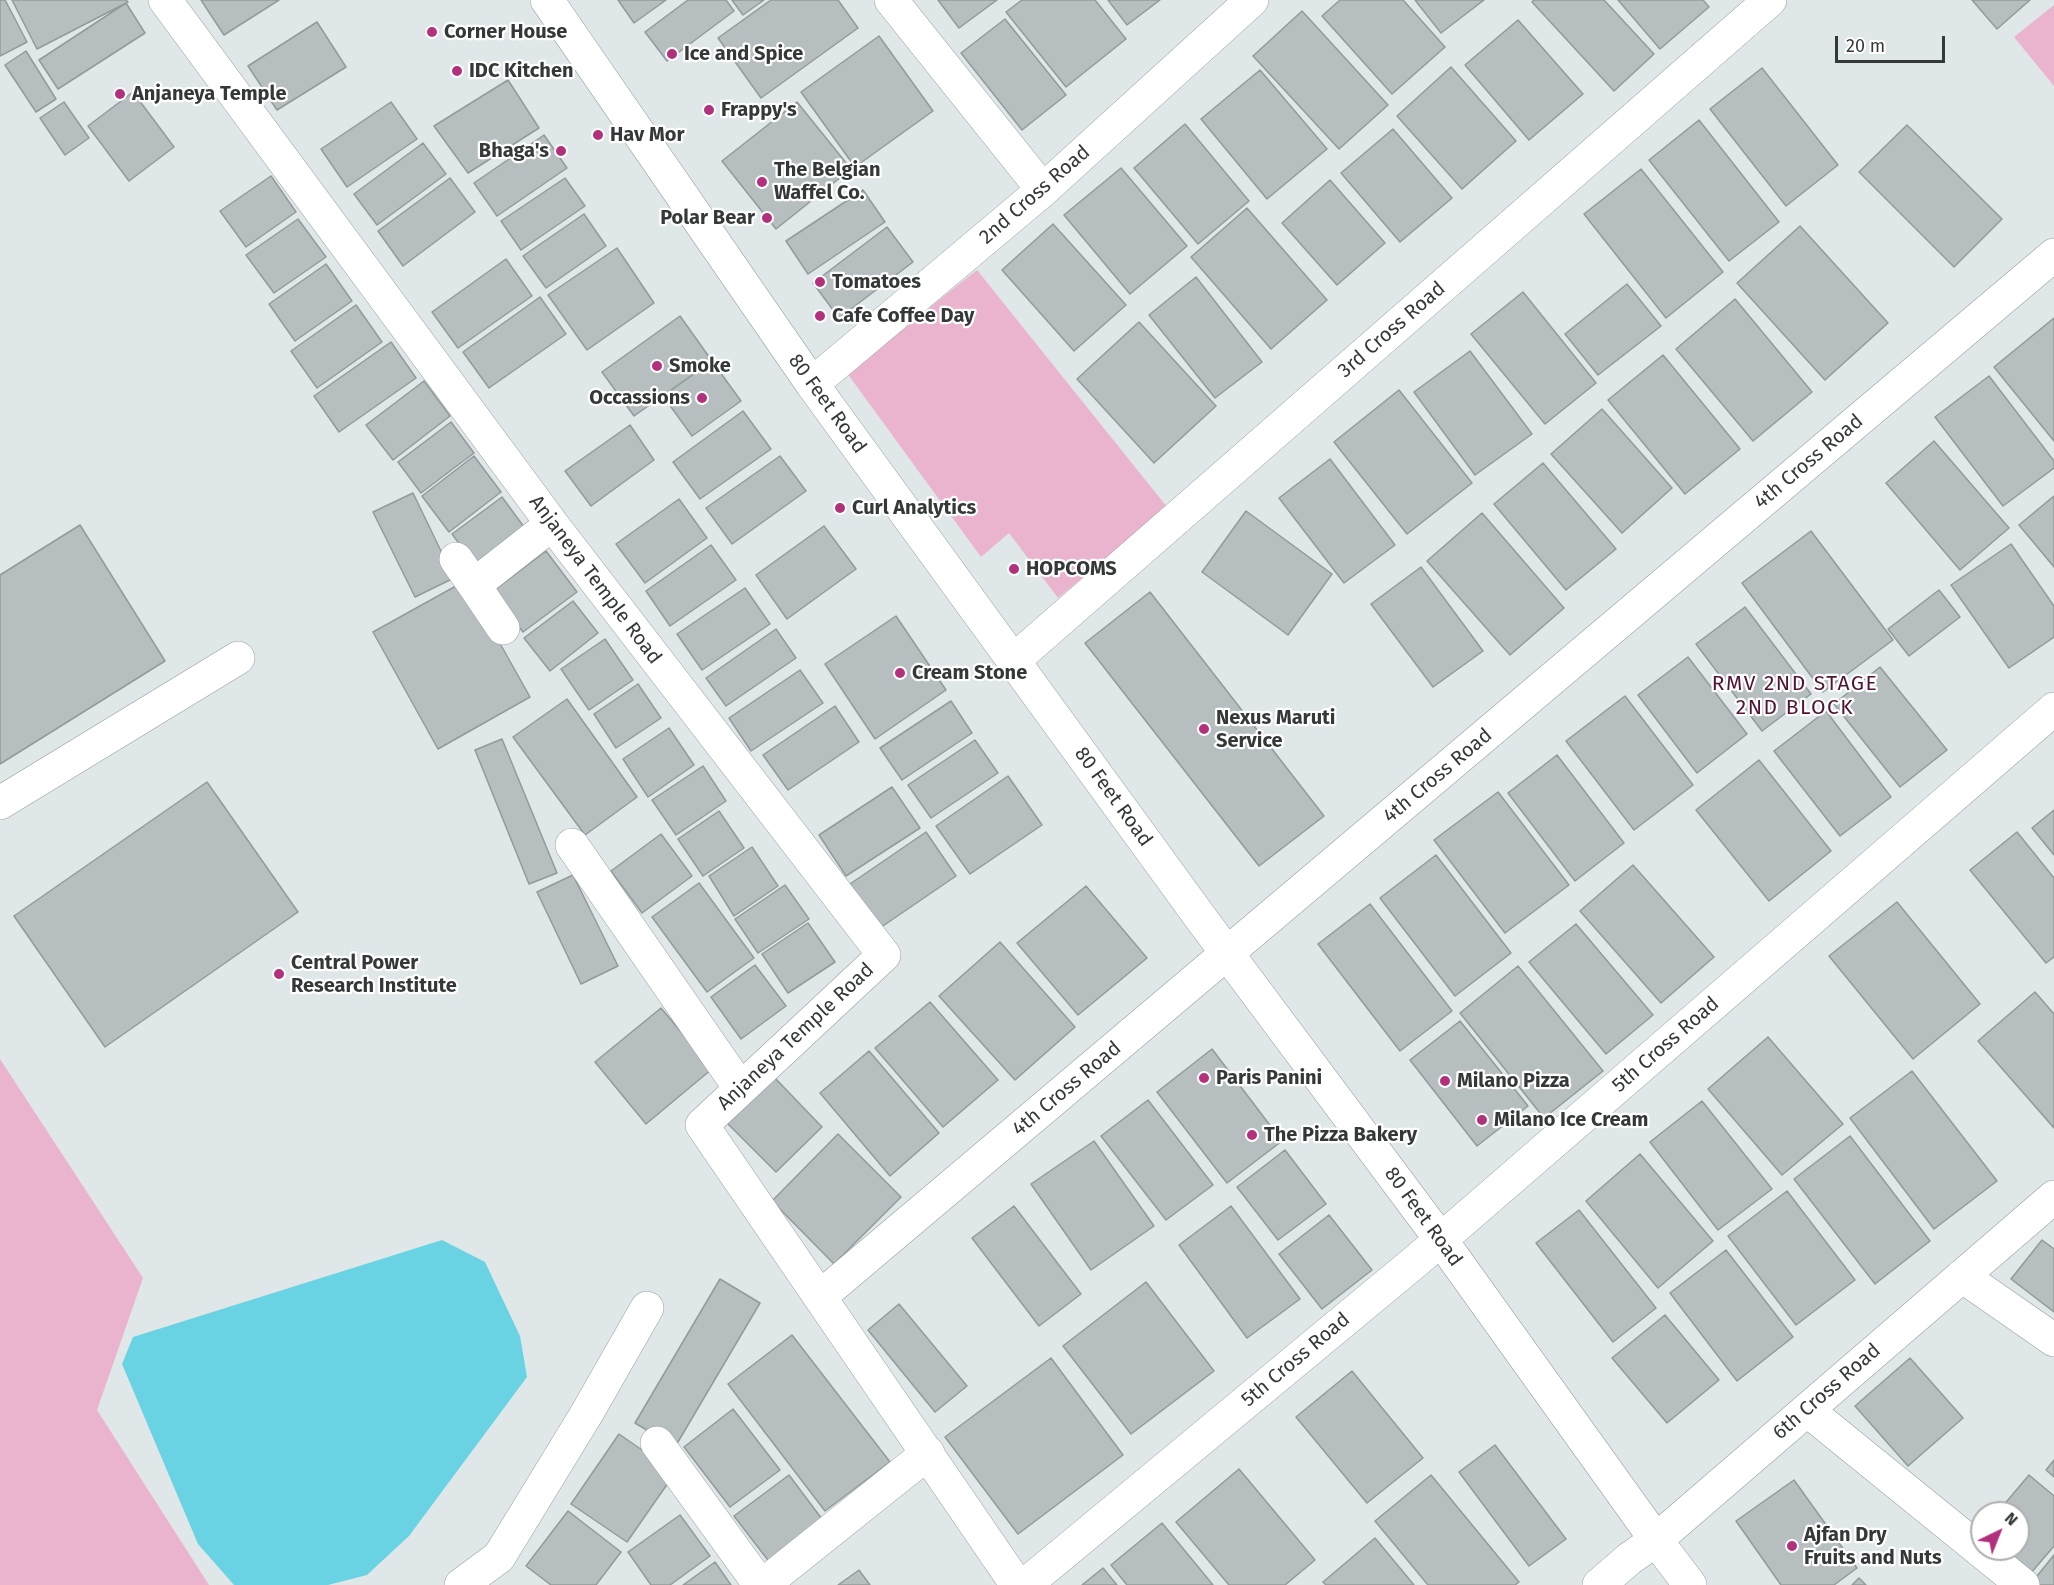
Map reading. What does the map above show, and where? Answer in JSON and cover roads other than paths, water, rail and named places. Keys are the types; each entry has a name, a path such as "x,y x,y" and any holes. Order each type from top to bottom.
{"street":[{"name":"Anjaneya Temple Road","path":"165,0 552,524 884,955 702,1125 821,1296"},
{"name":"80 Feet Road","path":"547,0 812,384 1227,954 1441,1240 1690,1585"},
{"path":"891,0 1043,190"},
{"name":"2nd Cross Road","path":"812,384 1043,190 1221,11 1252,0"},
{"name":"3rd Cross Road","path":"1013,661 1770,0"},
{"name":"4th Cross Road","path":"821,1296 2054,255"},
{"path":"474,585 552,524"},
{"path":"456,559 503,628"},
{"path":"0,803 238,658"},
{"name":"5th Cross Road","path":"1025,1585 1441,1240 2054,709"},
{"path":"572,845 740,1088"},
{"name":"6th Cross Road","path":"1599,1585 1629,1559 1656,1540 2054,1197"},
{"path":"1962,1276 2054,1340"},
{"path":"821,1296 1017,1585"},
{"path":"461,1585 499,1557 587,1413 647,1308"},
{"path":"1807,1410 2023,1585"},
{"path":"657,1443 762,1585 928,1453"}],"water":[{"path":"442,1240 485,1262 520,1336 527,1377 409,1536 367,1575 328,1585 234,1585 198,1544 122,1364 133,1337"}],"place":[{"name":"Corner House","path":"432,32"},
{"name":"Ice and Spice","path":"672,54"},
{"name":"IDC Kitchen","path":"457,71"},
{"name":"Anjaneya Temple","path":"120,94"},
{"name":"Frappy's","path":"709,110"},
{"name":"Hav Mor","path":"598,135"},
{"name":"Bhaga's","path":"561,151"},
{"name":"The Belgian Waffel Co.","path":"762,182"},
{"name":"Polar Bear","path":"767,218"},
{"name":"Tomatoes","path":"820,282"},
{"name":"Cafe Coffee Day","path":"820,316"},
{"name":"Smoke","path":"657,366"},
{"name":"Occassions","path":"702,398"},
{"name":"Curl Analytics","path":"840,508"},
{"name":"HOPCOMS","path":"1014,569"},
{"name":"Cream Stone","path":"900,673"},
{"name":"Nexus Maruti Service","path":"1204,729"},
{"name":"Central Power Research Institute","path":"279,974"},
{"name":"Paris Panini","path":"1204,1078"},
{"name":"Milano Pizza","path":"1445,1081"},
{"name":"Milano Ice Cream","path":"1482,1120"},
{"name":"The Pizza Bakery","path":"1252,1135"},
{"name":"Ajfan Dry Fruits and Nuts","path":"1792,1546"}],"district":[{"name":"RMV 2ND STAGE 2ND BLOCK","path":"1795,696"}]}
